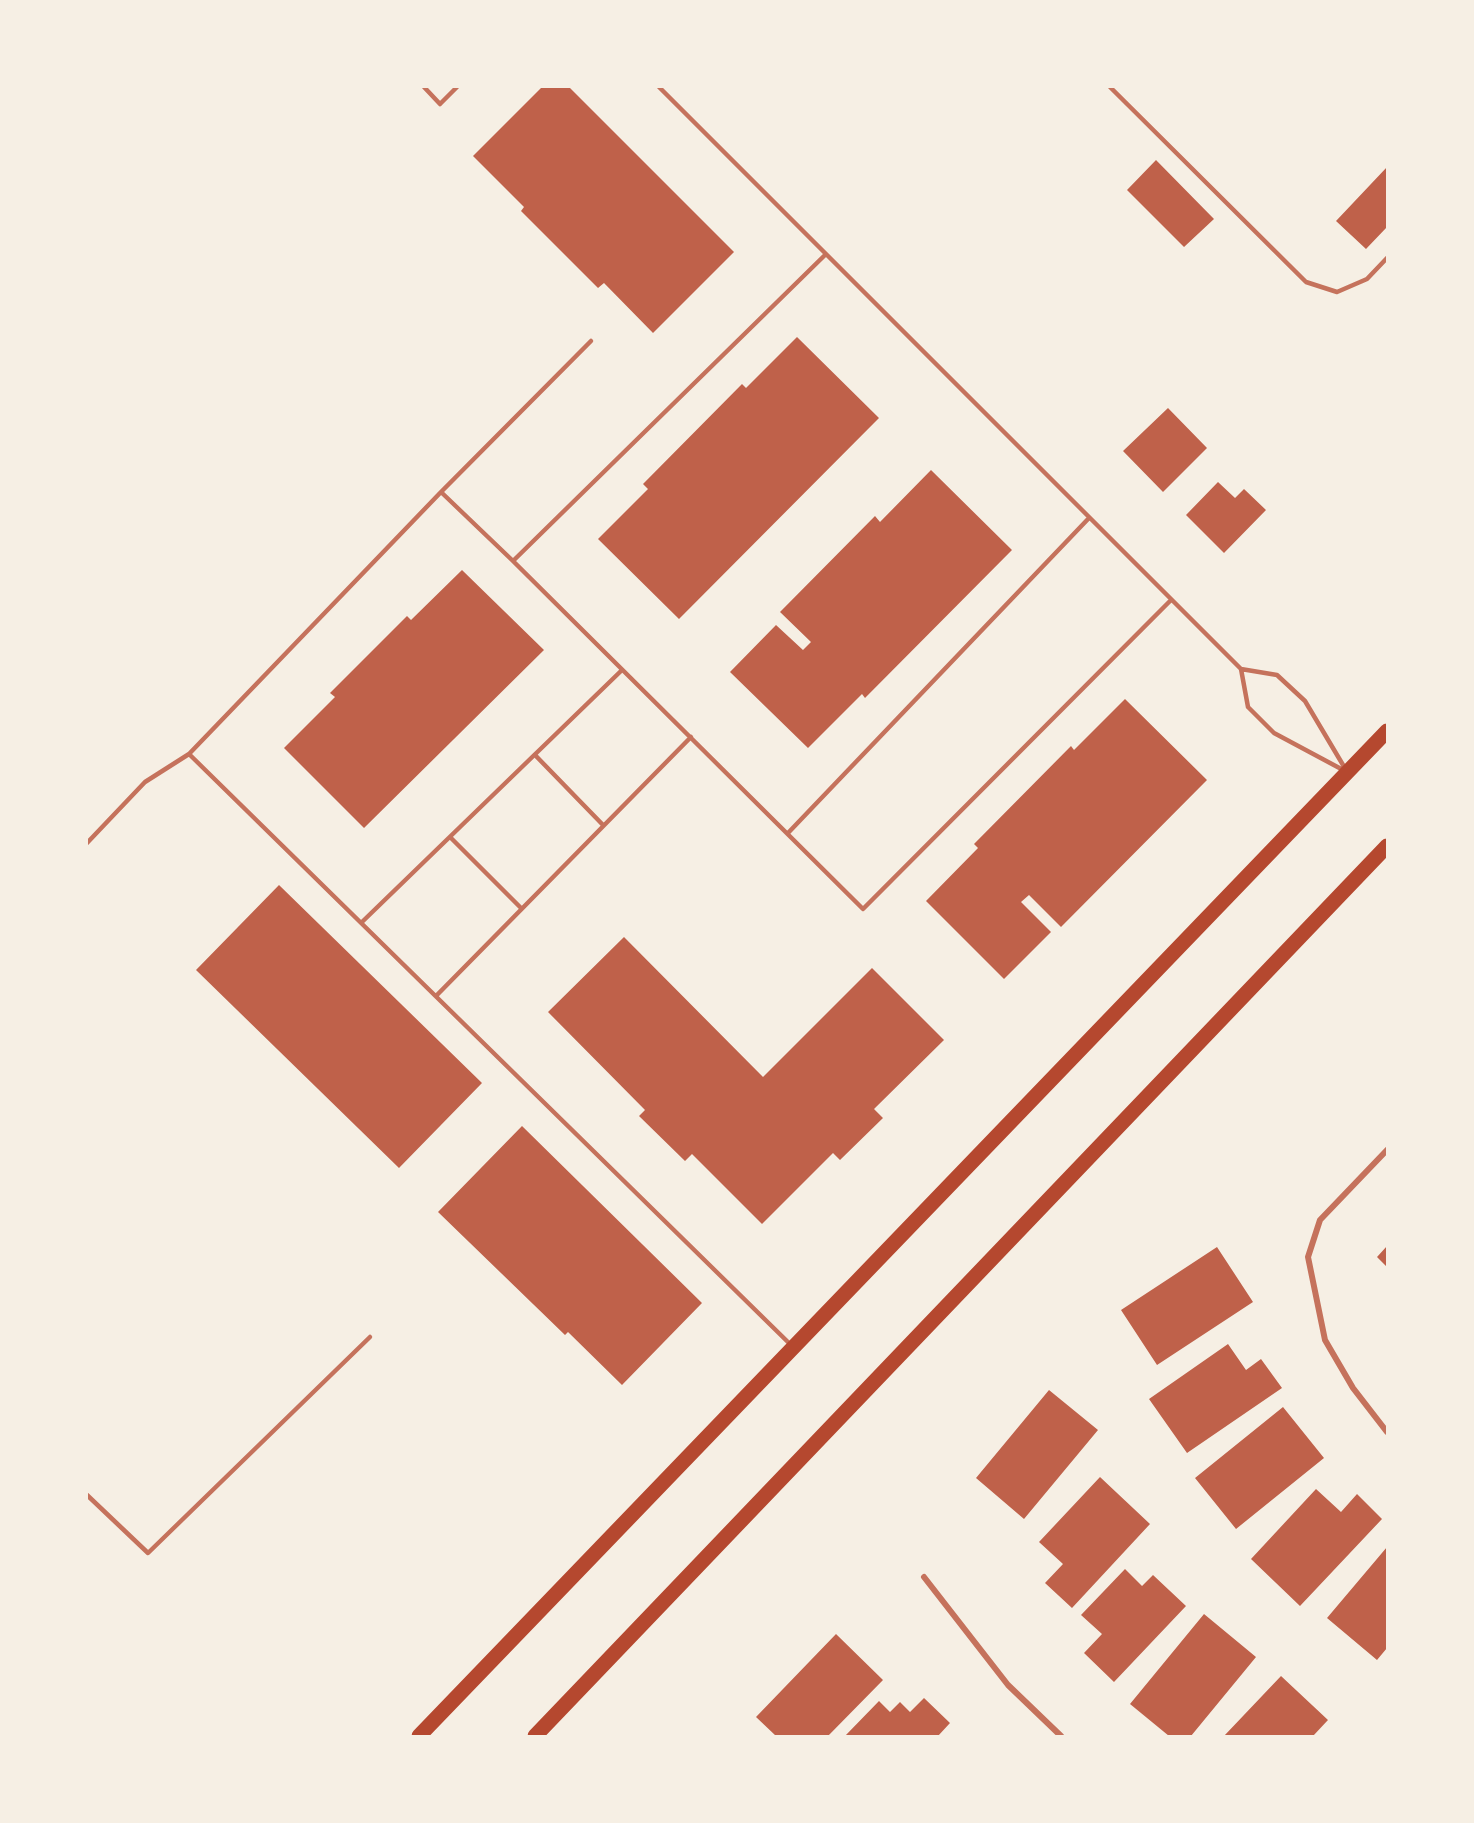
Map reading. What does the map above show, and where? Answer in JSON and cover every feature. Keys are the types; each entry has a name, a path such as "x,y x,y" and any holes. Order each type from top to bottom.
{"main road":[{"path":"419,1736 1387,731"},
{"path":"535,1736 1387,846"}],"street":[{"path":"1387,1150 1320,1220 1308,1257 1325,1340 1353,1388 1387,1432"},
{"path":"924,1577 1008,1685 1062,1736"}],"lane":[{"path":"424,87 440,104 457,87"},
{"path":"659,87 1241,669 1248,707 1274,733 1347,772"},
{"path":"1110,87 1306,282 1337,292 1367,279 1387,258"},
{"path":"513,561 825,255"},
{"path":"87,843 145,782 189,754 441,492 591,341"},
{"path":"441,492 863,909 1171,600"},
{"path":"788,833 1089,518"},
{"path":"1241,669 1277,675 1305,701 1347,772"},
{"path":"362,922 622,670"},
{"path":"436,996 691,737"},
{"path":"189,754 793,1347"},
{"path":"534,755 603,825"},
{"path":"450,837 521,908"},
{"path":"87,1495 148,1553 370,1337"}],"building":[{"path":"542,87 569,87 734,252 653,333 604,283 598,288 521,211 524,207 473,156"},
{"path":"1156,160 1214,219 1184,247 1127,190"},
{"path":"1387,167 1387,227 1366,249 1336,221"},
{"path":"797,337 879,418 679,619 598,539 648,489 643,484 742,384 746,388"},
{"path":"1168,408 1207,448 1163,492 1123,451"},
{"path":"931,470 1012,550 865,698 862,694 808,748 730,672 776,625 803,650 811,642 780,612 875,516 880,522"},
{"path":"1218,482 1235,498 1244,489 1266,510 1224,553 1186,515"},
{"path":"462,570 544,650 364,828 284,748 335,697 330,693 407,616 411,620"},
{"path":"1125,699 1207,780 1061,927 1029,895 1021,902 1051,932 1004,979 926,901 978,848 974,844 1071,746 1074,750"},
{"path":"279,885 482,1083 399,1168 196,970"},
{"path":"624,937 763,1077 872,968 944,1040 874,1109 883,1118 840,1160 833,1153 762,1224 692,1154 685,1161 639,1116 645,1110 548,1012"},
{"path":"522,1126 702,1303 622,1385 568,1332 565,1335 438,1212"},
{"path":"1387,1246 1387,1267 1377,1257"},
{"path":"1217,1247 1253,1302 1157,1365 1121,1310"},
{"path":"1228,1344 1246,1370 1261,1359 1282,1388 1187,1453 1149,1399"},
{"path":"1049,1390 1098,1430 1024,1519 976,1478"},
{"path":"1283,1407 1324,1458 1236,1529 1195,1478"},
{"path":"1100,1477 1150,1524 1072,1608 1045,1583 1063,1564 1039,1542"},
{"path":"1316,1489 1341,1512 1357,1494 1382,1519 1300,1606 1251,1559"},
{"path":"1387,1547 1387,1648 1377,1660 1327,1618"},
{"path":"1125,1569 1142,1586 1153,1575 1186,1606 1114,1682 1084,1653 1102,1634 1081,1615"},
{"path":"1204,1614 1256,1657 1191,1736 1169,1736 1130,1704"},
{"path":"836,1634 883,1680 828,1736 776,1736 756,1717"},
{"path":"1281,1676 1328,1720 1313,1736 1224,1736"},
{"path":"924,1698 950,1723 938,1736 845,1736 879,1701 890,1712 900,1702 910,1712"}]}
